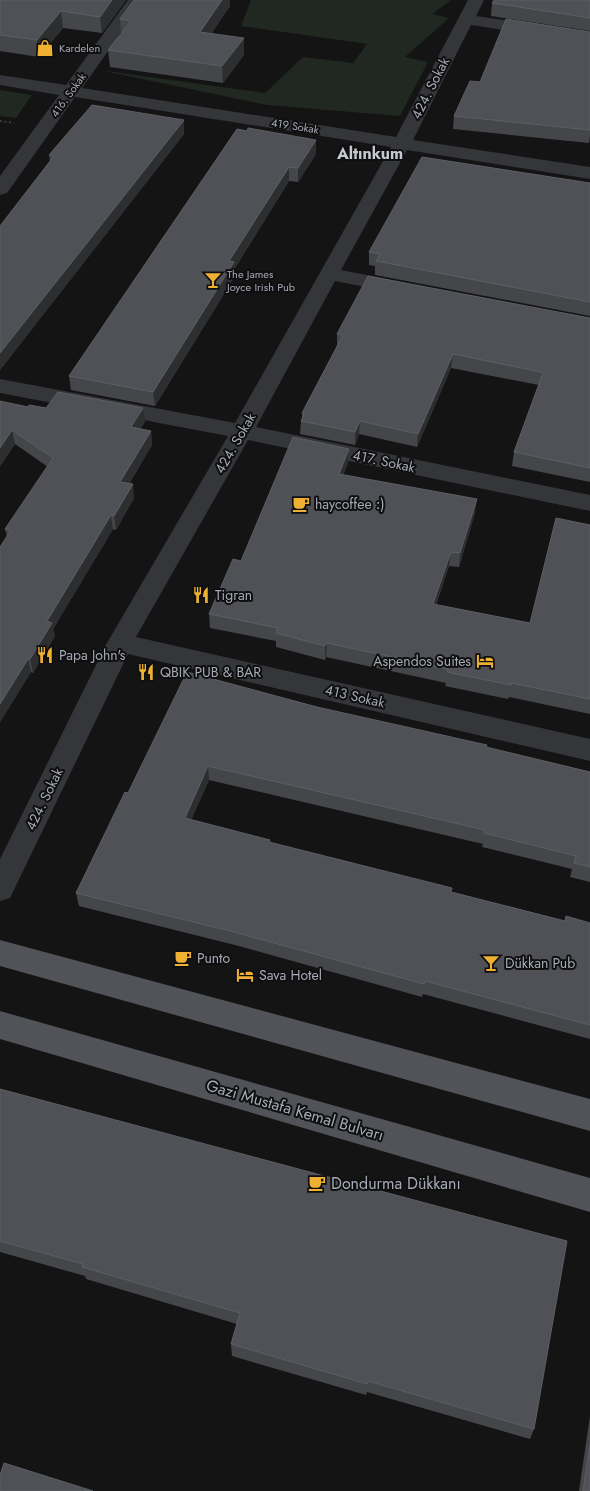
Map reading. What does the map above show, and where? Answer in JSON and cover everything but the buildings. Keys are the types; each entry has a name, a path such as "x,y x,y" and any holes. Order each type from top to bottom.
{"main road":[{"path":"0,953 590,1115"},
{"name":"Gazi Mustafa Kemal Bulvarı","path":"0,1025 590,1195"}],"street":[{"name":"416. Sokak","path":"0,189 136,0"},
{"path":"471,10 590,38"},
{"name":"424. Sokak","path":"0,889 120,643 242,431 402,143 471,10"},
{"name":"419 Sokak","path":"0,80 590,173"},
{"path":"328,274 425,293"},
{"name":"417. Sokak","path":"0,386 242,431 590,503"},
{"name":"413 Sokak","path":"120,643 590,750"}],"path":[{"path":"0,121 20,123"}],"shaded area":[{"path":"251,0 451,0 432,14 449,18 405,57 428,62 400,116 267,105 99,70 265,93 303,57 353,63 367,44 241,26"},
{"path":"0,90 32,95 16,118 0,116"}],"place":[{"name":"Kardelen","path":"45,48"},
{"name":"The James Joyce Irish Pub","path":"213,280"},
{"name":"haycoffee :)","path":"301,504"},
{"name":"Tigran","path":"201,595"},
{"name":"Papa John's","path":"45,655"},
{"name":"Aspendos Suites","path":"485,661"},
{"name":"QBIK PUB & BAR","path":"146,672"},
{"name":"Punto","path":"183,958"},
{"name":"Dükkan Pub","path":"491,963"},
{"name":"Sava Hotel","path":"245,975"},
{"name":"Dondurma Dükkanı","path":"317,1183"}],"district":[{"name":"Altınkum","path":"370,153"}]}
